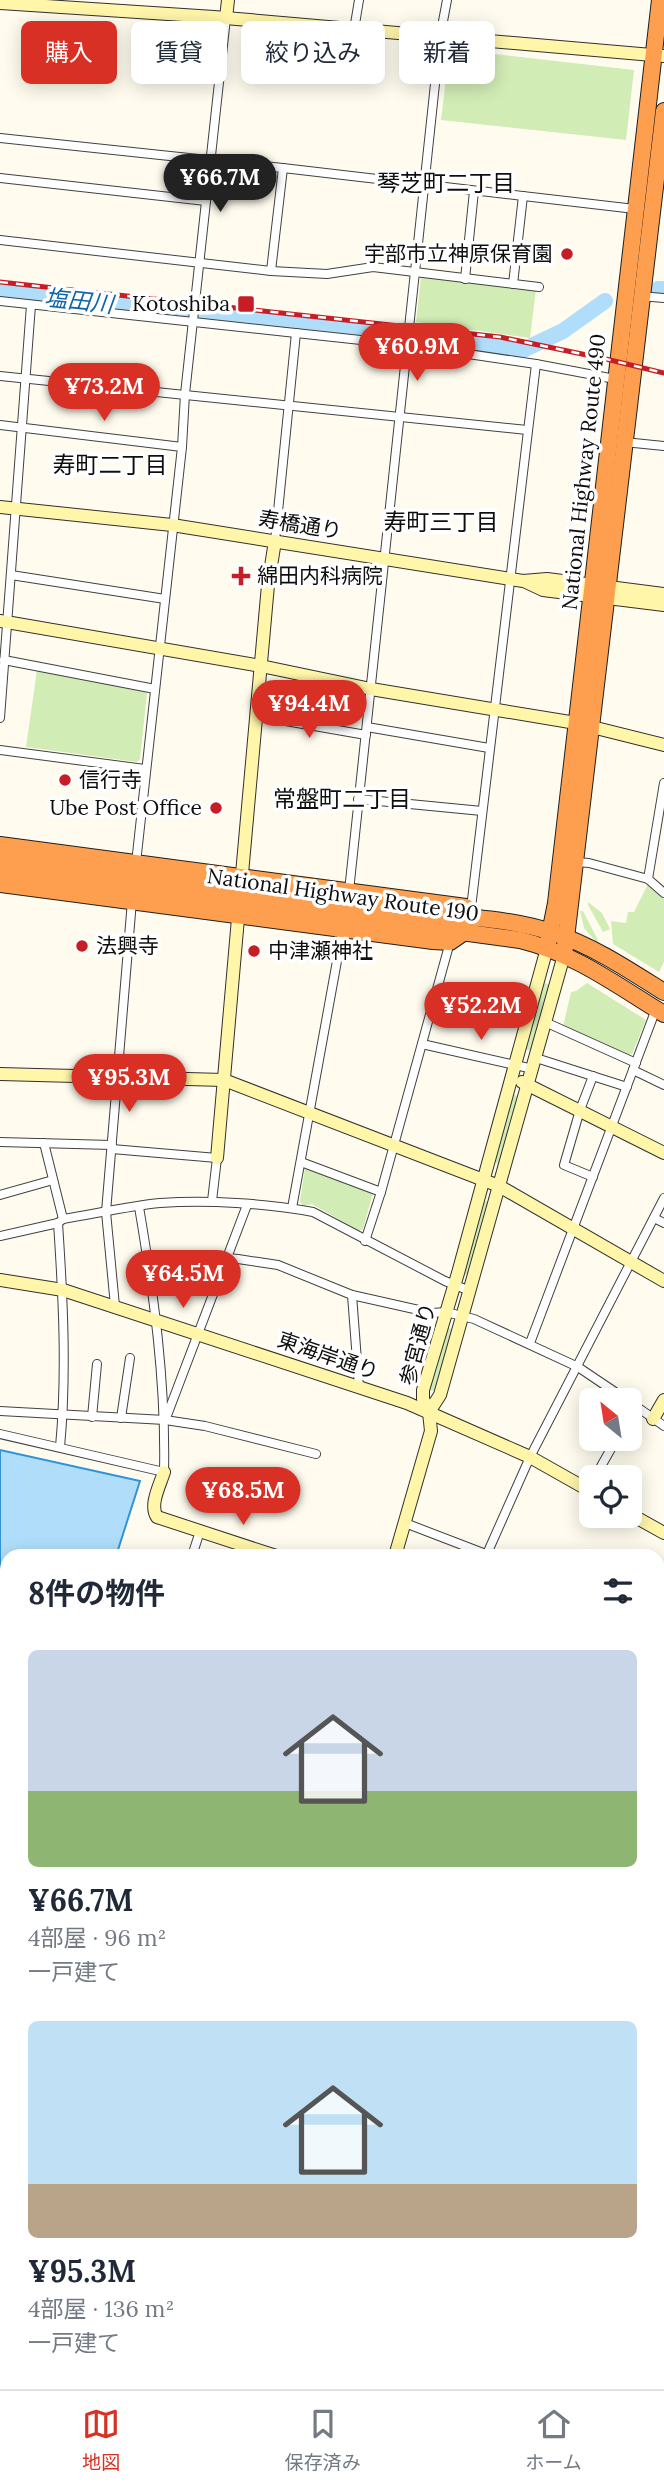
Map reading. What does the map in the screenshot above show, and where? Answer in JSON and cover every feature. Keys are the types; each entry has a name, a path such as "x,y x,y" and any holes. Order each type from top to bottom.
{"highway":[{"name":"National Highway Route 490","path":"564,956 555,939 600,592 624,442 635,209 658,55 660,0"},
{"name":"National Highway Route 490","path":"600,592 615,379 633,295 664,111"},
{"name":"National Highway Route 490","path":"555,939 576,862 584,725"},
{"path":"0,845 134,882 461,925"},
{"name":"National Highway Route 190","path":"0,858 134,882 461,925 520,940 555,939 597,952 662,987"},
{"name":"National Highway Route 190","path":"0,870 134,882"},
{"path":"0,884 134,882"},
{"path":"564,956 588,967 660,1011"}],"street":[{"path":"115,1306 106,1212 134,882 228,0"},
{"path":"356,21 359,0"},
{"path":"443,21 446,0"},
{"path":"0,3 258,21"},
{"path":"495,42 658,55"},
{"path":"292,1208 346,910 436,84"},
{"path":"0,138 635,209"},
{"path":"271,271 283,168"},
{"path":"0,178 206,201"},
{"path":"465,279 474,191"},
{"path":"513,284 523,197"},
{"path":"0,240 271,271 327,274 373,267 539,287"},
{"path":"633,295 664,298"},
{"path":"0,301 296,333 407,339 615,379"},
{"path":"0,718 4,660 3,621 11,575 31,305"},
{"path":"212,1201 261,666 296,333"},
{"path":"365,1241 422,1044 461,925 482,811 494,709 516,580 527,430 536,364"},
{"path":"0,376 527,430"},
{"path":"0,425 182,447"},
{"path":"624,442 664,446"},
{"name":"寿橋通り","path":"0,507 172,525 516,580 544,590 600,592"},
{"path":"11,575 165,599"},
{"path":"600,592 664,594"},
{"path":"600,592 664,605"},
{"path":"3,621 584,725 664,745"},
{"path":"4,660 155,689"},
{"path":"257,716 489,748"},
{"path":"0,750 145,769"},
{"path":"648,879 660,836 664,783"},
{"path":"358,799 482,811"},
{"path":"576,862 648,879 664,893"},
{"name":"参宮通り","path":"429,1412 423,1390 514,1071 555,939"},
{"name":"参宮通り","path":"429,1412 440,1395 564,956"},
{"path":"530,1343 635,1066 660,1011"},
{"path":"545,1022 635,1066 664,1085"},
{"path":"422,1044 514,1071 529,1085 664,1153"},
{"path":"514,1071 534,1063 593,1076 627,1087"},
{"path":"0,1074 224,1080 499,1186 664,1281"},
{"path":"593,1076 564,1164 593,1177"},
{"path":"0,1142 112,1147 217,1158"},
{"path":"44,1143 61,1221 63,1416 60,1447"},
{"path":"300,1162 381,1192"},
{"path":"0,1195 53,1181"},
{"path":"491,1549 530,1457 664,1198"},
{"path":"0,1236 61,1221 157,1203 212,1201 292,1208 313,1212 454,1286 470,1291"},
{"path":"165,1420 247,1205"},
{"path":"139,1208 157,1319 165,1420 164,1472 154,1513 158,1517 255,1549"},
{"path":"654,1217 664,1223"},
{"path":"147,1256 195,1255 278,1265 352,1295 432,1313 446,1312 474,1319 578,1367 609,1388"},
{"name":"東海岸通り","path":"0,1280 63,1290 359,1387 429,1412 530,1457 579,1482"},
{"path":"352,1295 359,1387"},
{"path":"121,1418 130,1358"},
{"path":"92,1417 97,1364"},
{"path":"642,1411 659,1423 664,1400"},
{"path":"0,1411 165,1420 205,1426 316,1454"},
{"path":"397,1549 431,1431 429,1412"},
{"path":"0,1434 164,1472"},
{"path":"642,1521 664,1533"},
{"path":"405,1523 472,1549"},
{"path":"194,1549 200,1531"}],"green space":[{"path":"495,54 634,70 626,140 441,120 445,84 495,84"},
{"path":"421,277 536,289 530,338 416,322"},
{"path":"37,670 145,690 147,693 140,759 137,762 26,747"},
{"path":"648,884 664,899 664,962 659,972 613,944 611,921 626,923 628,912 634,912"},
{"path":"588,902 602,913 610,929 603,932"},
{"path":"580,911 583,911 598,940 597,943 584,928"},
{"path":"544,983 552,985 533,1052 525,1049"},
{"path":"587,983 646,1020 632,1054 627,1056 563,1027 571,992"},
{"path":"512,1094 520,1097 501,1165 493,1162"},
{"path":"309,1167 373,1193 363,1229 359,1231 312,1204 303,1206 300,1201 305,1168"},
{"path":"483,1200 490,1203 469,1275 461,1273"},
{"path":"447,1328 453,1329 434,1391 428,1390"}],"water":[{"path":"0,1450 140,1481 118,1549 0,1549"}],"waterway":[{"name":"塩田川","path":"658,289 664,289"},
{"name":"塩田川","path":"0,292 523,350 563,331 605,301"}],"railway":[{"path":"0,282 500,337 664,373"}],"place":[{"name":"宇部市立神原保育園","path":"567,254"},
{"name":"Kotoshiba","path":"246,304"},
{"name":"綿田内科病院","path":"241,576"},
{"name":"信行寺","path":"65,780"},
{"name":"Ube Post Office","path":"216,808"},
{"name":"法興寺","path":"82,946"},
{"name":"中津瀬神社","path":"254,951"}],"district":[{"name":"琴芝町二丁目","path":"446,183"},
{"name":"寿町二丁目","path":"110,465"},
{"name":"寿町三丁目","path":"441,522"},
{"name":"常盤町二丁目","path":"342,799"}]}
